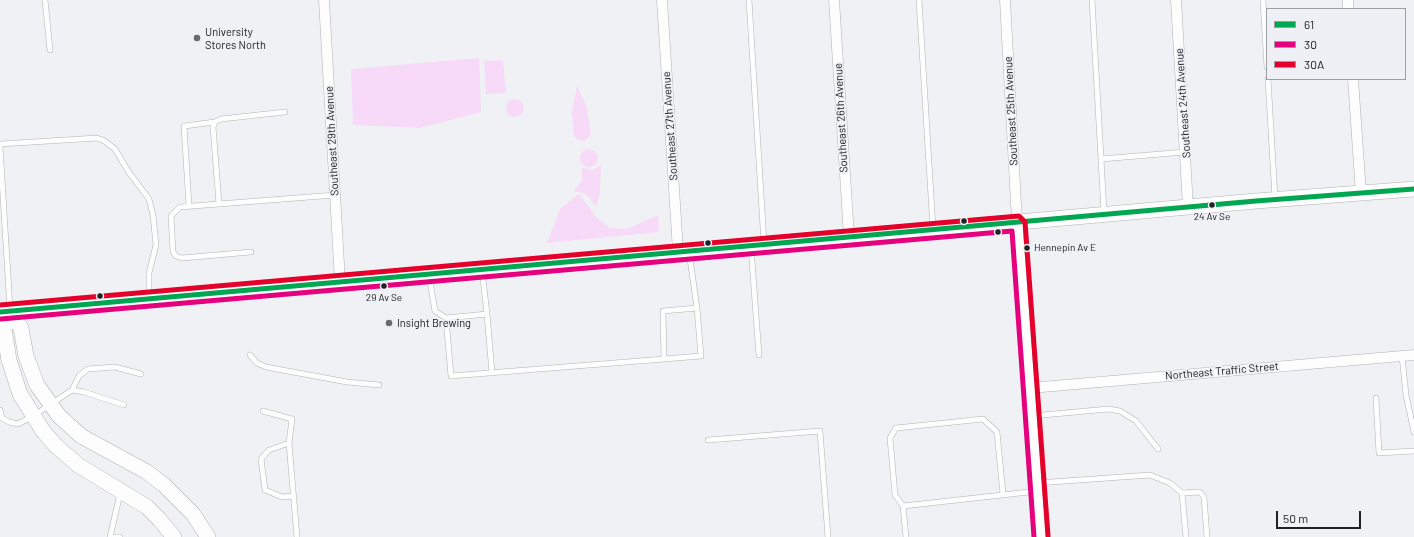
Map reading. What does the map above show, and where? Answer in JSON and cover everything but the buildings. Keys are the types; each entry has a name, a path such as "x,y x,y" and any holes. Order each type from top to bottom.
{"main road":[{"path":"5,312 933,229 1414,189"},
{"path":"5,312 4,330 7,360 20,394 33,416 56,446 71,460 96,477 147,507 174,537"},
{"path":"5,312 21,328 29,366 37,385 50,405 81,436 147,472 164,485 193,514 208,537"}],"street":[{"name":"Southeast 29th Avenue","path":"324,0 340,282"},
{"name":"Southeast 27th Avenue","path":"662,0 684,251"},
{"name":"Southeast 26th Avenue","path":"834,0 848,237"},
{"name":"Southeast 25th Avenue","path":"1005,0 1018,223 1041,537"},
{"name":"Southeast 24th Avenue","path":"1176,0 1188,207"},
{"path":"1353,80 1361,194"},
{"name":"Northeast Traffic Street","path":"1030,388 1414,355"}],"lane":[{"path":"45,0 50,50"},
{"path":"749,0 759,355"},
{"path":"919,0 933,229"},
{"path":"1092,0 1104,215"},
{"path":"1263,0 1266,50"},
{"path":"1268,80 1276,200"},
{"path":"189,206 184,126 215,122 221,119 285,112"},
{"path":"215,122 213,127 219,204"},
{"path":"5,312 0,145 97,138 103,140 115,149 130,175 149,199 154,216 156,245 149,273 149,298"},
{"path":"1101,159 1186,152"},
{"path":"251,252 182,258 176,256 173,252 171,216 180,207 335,195"},
{"path":"446,318 451,376 701,356 697,308 684,251"},
{"path":"482,269 492,373"},
{"path":"429,274 435,311 446,318 487,314"},
{"path":"664,359 663,311 697,308"},
{"path":"250,355 257,363 266,367 346,382 379,385"},
{"path":"1402,356 1406,396 1414,432"},
{"path":"0,410 2,418 9,422 18,424 33,416 72,390 79,376 92,368 115,367 141,374"},
{"path":"72,390 84,392 124,405"},
{"path":"1376,398 1379,453 1414,451"},
{"path":"1032,416 1108,410 1120,411 1136,421 1158,449"},
{"path":"263,411 292,419 289,443 297,537"},
{"path":"906,537 903,506 895,495 890,438 896,428 982,419 997,432 1003,494"},
{"path":"708,440 820,431 828,537"},
{"path":"289,443 269,450 261,459 265,490 282,497 293,496"},
{"path":"903,506 1003,494 1037,487 1150,475 1170,483 1182,494 1186,537"},
{"path":"120,537 110,537 121,491"},
{"path":"1182,494 1200,492 1204,497 1207,537"}],"shaded area":[{"path":"479,58 481,112 420,128 353,125 351,69"},
{"path":"503,60 506,93 486,94 484,61"},
{"path":"577,86 587,108 591,134 584,142 574,137 572,112"},
{"path":"515,99 521,102 524,108 521,114 515,117 509,114 506,108 509,102"},
{"path":"585,149 593,149 598,154 596,165 593,167 585,167 580,162 580,154"},
{"path":"601,165 600,193 596,206 588,196 574,191 582,180 582,168 592,170"},
{"path":"579,194 596,217 610,228 628,229 658,215 659,232 547,243 560,209"}],"transit line":[{"name":"61","path":"0,312 1256,201 1414,189"},
{"name":"30A","path":"0,305 1019,216 1025,222 1048,536"},
{"name":"30","path":"1,319 1012,231 1034,537"}],"place":[{"name":"University Stores North","path":"197,38"},
{"name":"24 Av Se","path":"1212,205"},
{"name":"Hennepin Av E","path":"1027,248"},
{"name":"29 Av Se","path":"384,286"},
{"name":"Insight Brewing","path":"389,323"}]}
